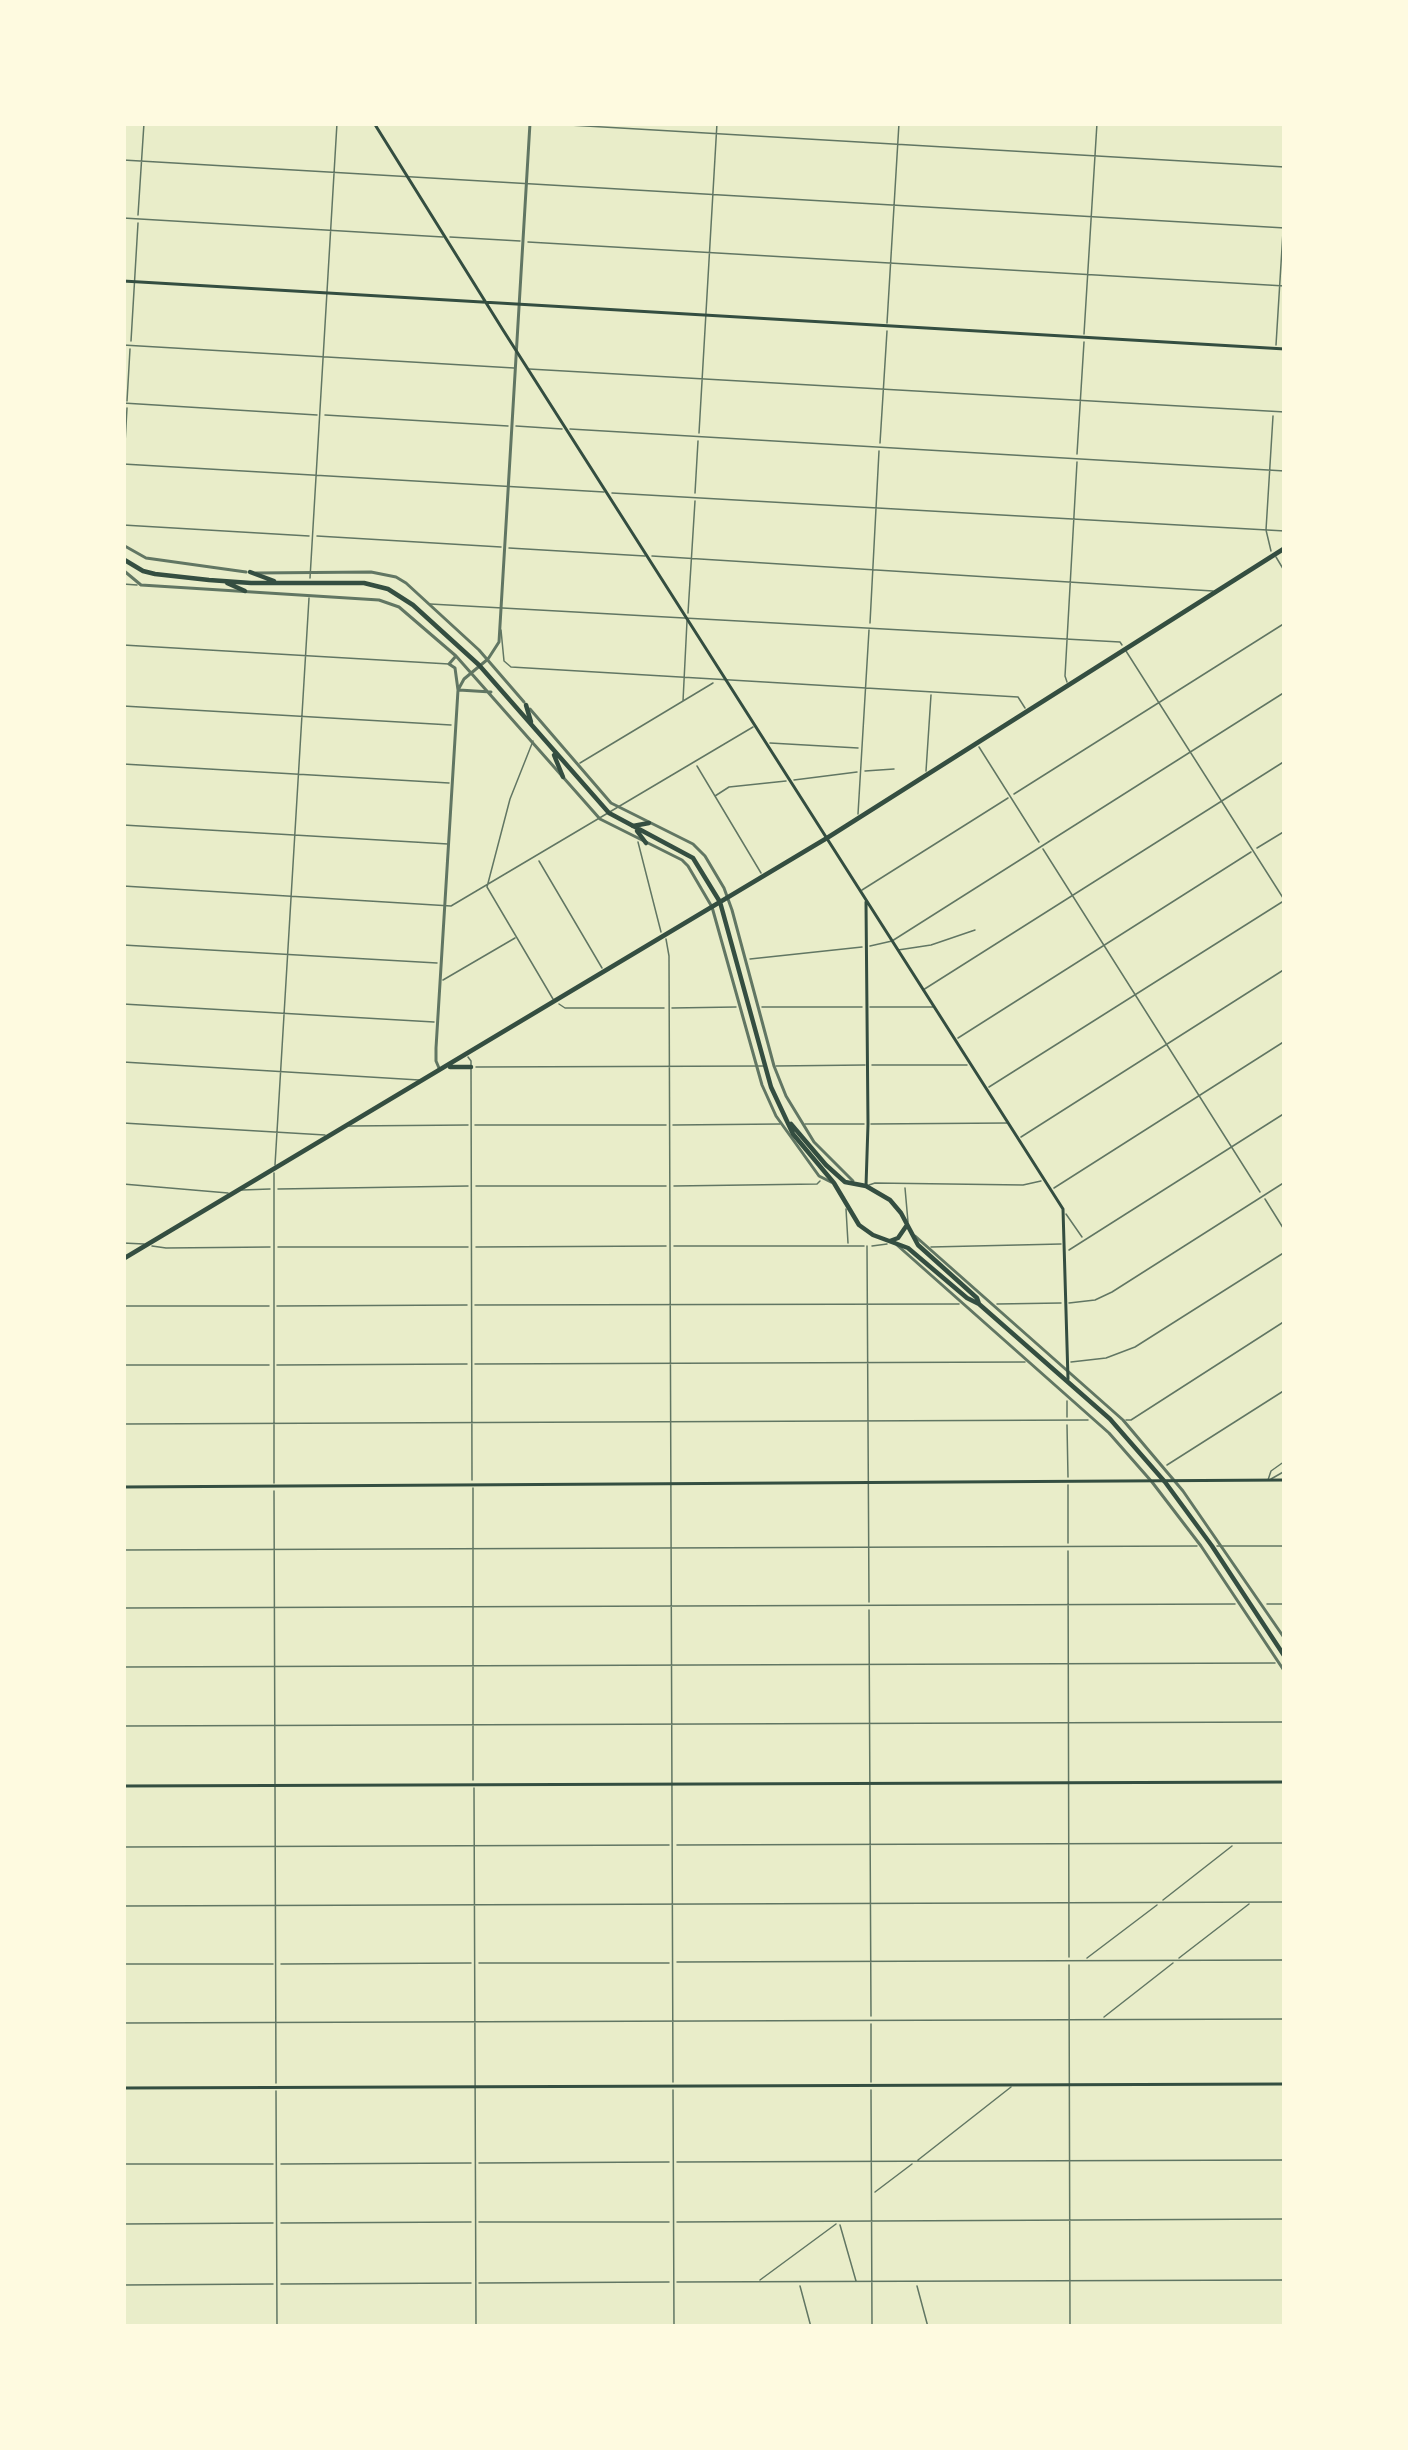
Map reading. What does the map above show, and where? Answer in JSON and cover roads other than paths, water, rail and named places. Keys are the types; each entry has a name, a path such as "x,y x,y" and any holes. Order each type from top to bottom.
{"main road":[{"path":"374,123 1063,1209 1068,1383"},
{"path":"123,281 1285,349"},
{"path":"123,1259 827,838 1285,548"},
{"path":"123,559 154,574 222,581 364,583 397,593 479,665 609,813 693,857 719,902 770,1066 771,1087 791,1124 838,1177 890,1200 917,1245 979,1304"},
{"path":"250,572 280,583"},
{"path":"222,581 245,592"},
{"path":"526,704 533,727"},
{"path":"551,750 563,777"},
{"path":"633,826 649,824"},
{"path":"633,826 646,843"},
{"path":"866,900 866,1186"},
{"path":"442,1068 471,1067"},
{"path":"791,1124 802,1148 835,1183 859,1225 915,1252 1110,1419 1212,1546 1283,1661"},
{"path":"848,1206 852,1194 866,1186"},
{"path":"890,1241 907,1225"},
{"path":"123,1487 1285,1480"},
{"path":"123,1786 1285,1782"},
{"path":"123,2088 1285,2084"}],"street":[{"path":"123,471 144,123"},
{"path":"277,2327 273,1189 337,123"},
{"path":"458,690 499,642 532,123 1285,167"},
{"path":"683,700 717,123"},
{"path":"858,818 899,123"},
{"path":"1068,685 1097,123"},
{"path":"123,160 1284,228"},
{"path":"1276,349 1285,199"},
{"path":"123,218 1282,286"},
{"path":"123,345 515,368"},
{"path":"529,369 1285,412"},
{"path":"125,403 1285,471"},
{"path":"1273,412 1266,530 1268,544 1285,572"},
{"path":"123,464 1285,531"},
{"path":"123,525 1217,591"},
{"path":"123,545 146,558 250,572 384,574 406,583 488,659 618,808 693,844 705,856 728,897 770,1066 802,1124 829,1159 866,1186 1044,1181"},
{"path":"123,570 141,585"},
{"path":"123,584 362,598 399,607 472,671 600,819 682,860 712,907 762,1085 779,1124 822,1179 835,1183"},
{"path":"426,604 1120,642 1285,900 986,1089"},
{"path":"860,892 1285,623"},
{"path":"500,627 504,661 511,667 1018,697 1028,711"},
{"path":"123,645 455,668 458,690 436,1061 442,1068"},
{"path":"449,664 457,656"},
{"path":"577,765 716,680"},
{"path":"458,690 491,692"},
{"path":"926,775 931,692"},
{"path":"727,961 892,941 1285,692"},
{"path":"123,706 455,725"},
{"path":"123,886 451,906 755,726"},
{"path":"533,741 506,812 487,886 554,1001 565,1008 933,1007"},
{"path":"766,743 862,748"},
{"path":"976,743 1285,1231"},
{"path":"923,990 1285,761"},
{"path":"695,763 763,876"},
{"path":"123,764 452,783"},
{"path":"715,796 729,788 894,769"},
{"path":"123,825 448,844"},
{"path":"955,1040 1285,831"},
{"path":"637,838 658,928 668,943 674,2327"},
{"path":"536,857 604,971"},
{"path":"897,950 932,945 975,930"},
{"path":"440,982 516,938"},
{"path":"123,945 441,963"},
{"path":"1017,1138 1285,969"},
{"path":"123,1004 438,1022"},
{"path":"1051,1190 1285,1041"},
{"path":"466,1054 471,1061 476,2327"},
{"path":"123,1062 423,1080"},
{"path":"471,1067 970,1065"},
{"path":"1066,1252 1285,1113"},
{"path":"123,1123 329,1136"},
{"path":"346,1126 1008,1123"},
{"path":"123,1184 235,1192 817,1184 822,1179"},
{"path":"123,1306 1086,1303 1103,1297 1285,1182"},
{"path":"904,1184 907,1225 1123,1420 1177,1482 1285,1640"},
{"path":"848,1206 848,1245"},
{"path":"1063,1209 1084,1241"},
{"path":"123,1243 166,1248 885,1246 890,1241 1068,1394 1153,1482 1283,1661 1285,1672"},
{"path":"929,1248 1065,1244"},
{"path":"868,1246 872,2327"},
{"path":"1067,1365 1131,1349 1285,1252"},
{"path":"123,1424 1130,1420 1285,1322"},
{"path":"123,1365 1030,1362"},
{"path":"1068,1383 1070,2327"},
{"path":"1164,1467 1285,1390"},
{"path":"1268,1480 1271,1471 1285,1461"},
{"path":"1268,1480 1285,1471"},
{"path":"123,1550 1285,1546"},
{"path":"123,1608 1285,1604"},
{"path":"123,1667 1283,1661"},
{"path":"123,1726 1285,1722"},
{"path":"1084,1961 1235,1843"},
{"path":"123,1847 1285,1843"},
{"path":"1100,2020 1251,1902"},
{"path":"123,1906 1285,1902"},
{"path":"123,1964 1285,1960"},
{"path":"123,2023 1285,2019"},
{"path":"871,2194 1015,2085"},
{"path":"123,2164 1285,2160"},
{"path":"123,2224 1285,2219"},
{"path":"839,2221 856,2282"},
{"path":"757,2282 839,2221"},
{"path":"123,2284 1285,2280"},
{"path":"799,2282 811,2327"},
{"path":"917,2282 928,2327"}]}
